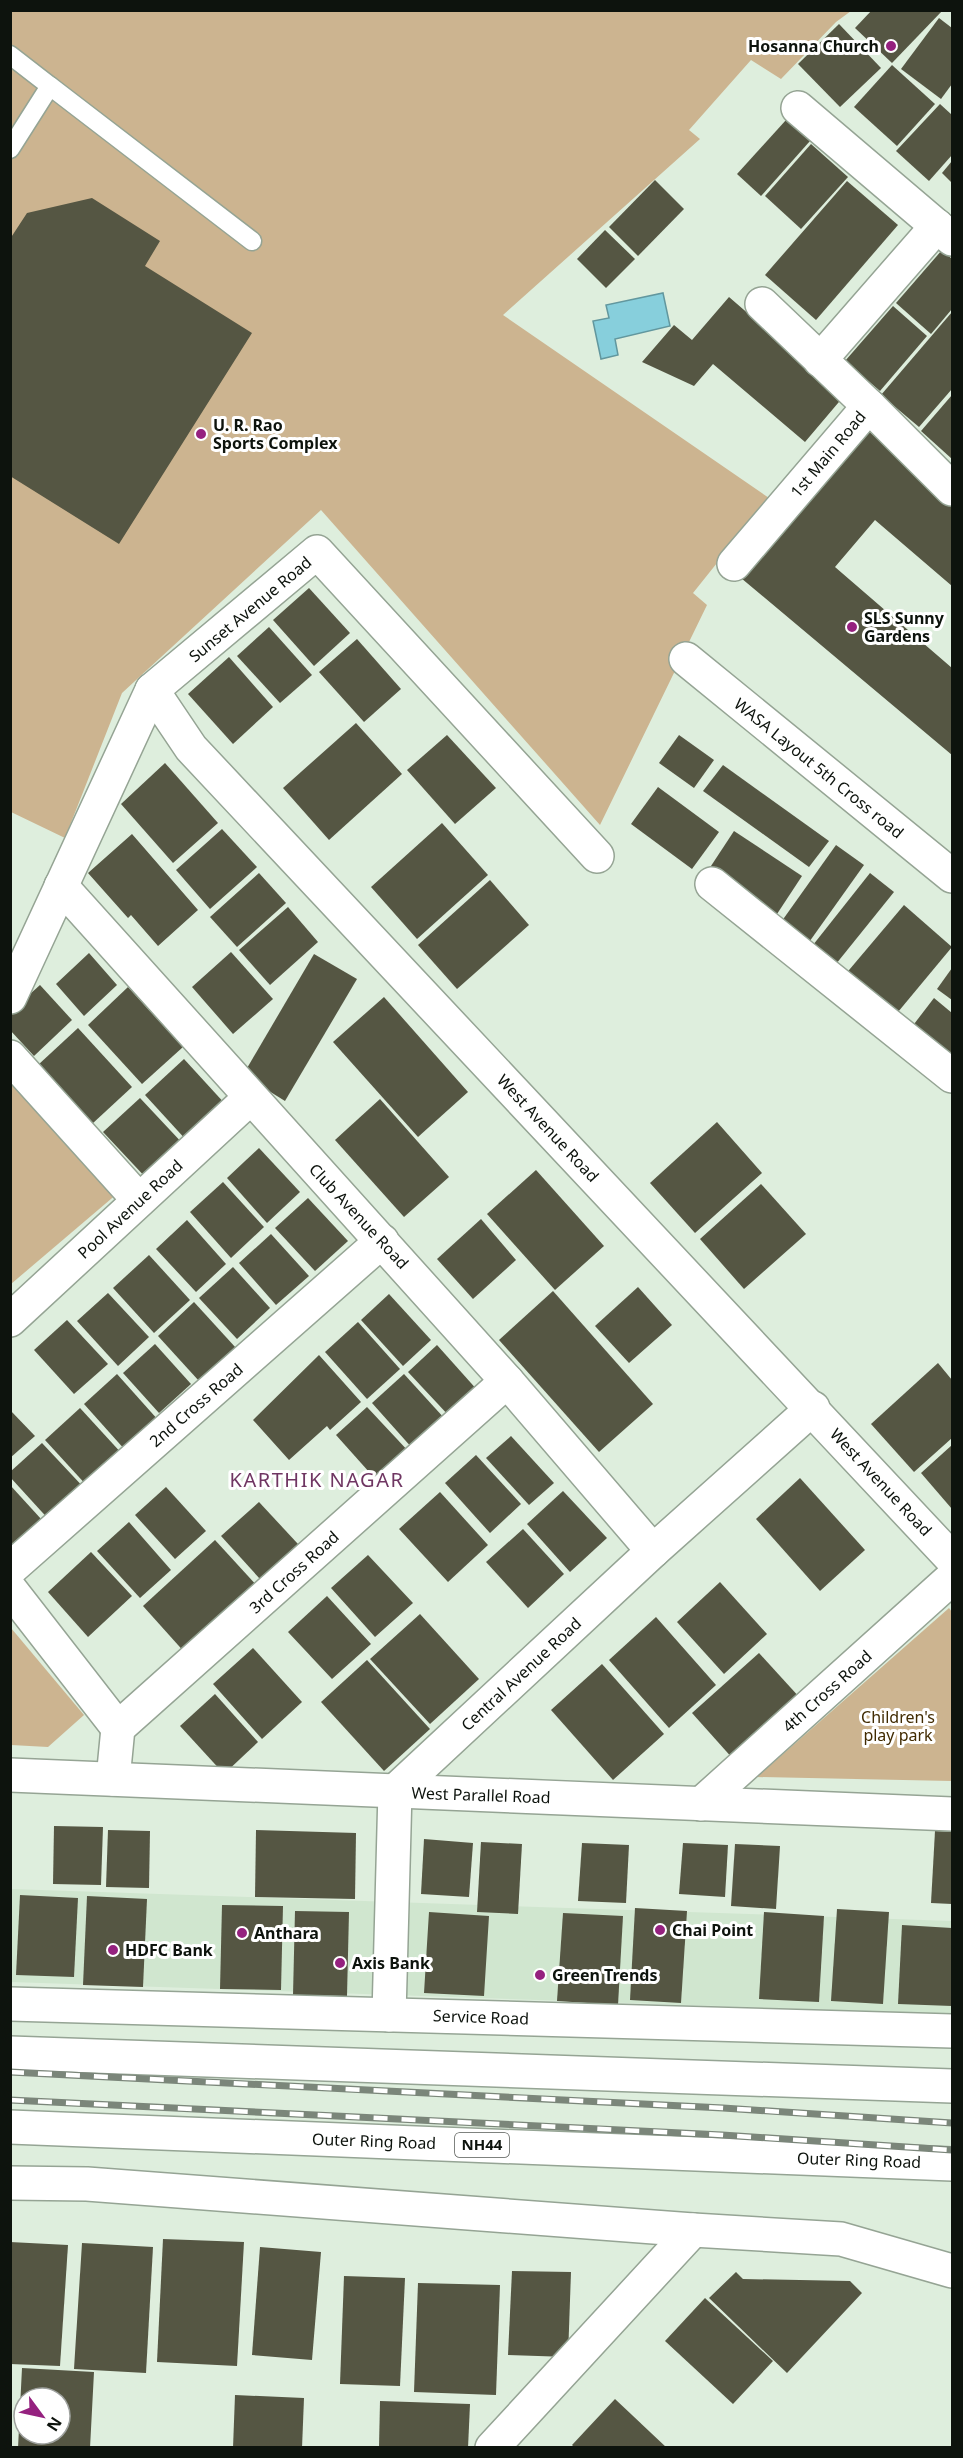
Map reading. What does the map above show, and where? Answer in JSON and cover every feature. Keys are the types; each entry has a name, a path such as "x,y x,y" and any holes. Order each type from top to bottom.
{"main road":[{"path":"798,108 945,232 820,360"},
{"path":"762,304 869,406"},
{"name":"1st Main Road","path":"734,564 869,406 952,489"},
{"name":"Sunset Avenue Road","path":"10,997 152,690 317,552 597,856"},
{"name":"WASA Layout 5th Cross road","path":"686,659 952,876"},
{"name":"West Avenue Road","path":"152,690 191,748 813,1408 952,1559"},
{"path":"712,884 952,1076"},
{"name":"Club Avenue Road","path":"61,886 507,1381 653,1551"},
{"path":"10,1057 139,1200"},
{"name":"Pool Avenue Road","path":"10,1320 250,1098"},
{"name":"2nd Cross Road","path":"10,1569 382,1241"},
{"name":"3rd Cross Road","path":"118,1728 507,1381"},
{"name":"Central Avenue Road","path":"395,1791 653,1551 813,1408"},
{"name":"4th Cross Road","path":"701,1804 952,1578"},
{"path":"10,1589 118,1728 113,1779"},
{"name":"West Parallel Road","path":"10,1775 952,1814"},
{"path":"389,2015 395,1791"},
{"name":"Service Road","path":"10,2004 952,2031"},
{"path":"10,2053 952,2086"},
{"name":"Outer Ring Road","path":"10,2127 952,2164"},
{"path":"10,2183 87,2184 841,2239 952,2271"},
{"path":"492,2448 693,2230"}],"lane":[{"path":"10,55 252,241"},
{"path":"10,149 50,86"}],"shaded area":[{"path":"11,1889 952,1921 952,2014 11,1982"}],"green space":[{"name":"U. R. Rao Sports Complex","path":"10,11 851,11 836,22 781,79 751,60 689,130 700,139 503,315 769,498 693,593 707,605 600,825 321,510 122,693 65,838 11,812"},
{"path":"10,1074 118,1193 11,1284 10,1284"},
{"name":"Children's play park","path":"949,1608 952,1612 952,1781 757,1777"},
{"path":"11,1628 84,1715 48,1747 11,1745"}],"water":[{"path":"663,293 670,326 615,339 618,355 601,359 593,321 609,318 606,305"}],"building":[{"name":"Hosanna Church","path":"872,10 943,10 892,63 855,28"},
{"path":"939,18 952,28 952,84 941,99 901,69"},
{"path":"839,24 881,68 840,107 798,64"},
{"path":"892,65 935,104 897,146 854,107"},
{"path":"940,104 952,115 952,155 929,181 896,151"},
{"path":"786,120 810,141 761,196 737,174"},
{"path":"811,144 848,177 801,229 765,196"},
{"path":"952,161 952,183 942,173"},
{"path":"655,180 684,209 638,256 609,227"},
{"path":"847,181 898,225 816,320 765,275"},
{"path":"92,198 160,241 145,266 252,333 119,544 10,476 10,239 27,213"},
{"path":"605,230 635,259 606,288 577,259"},
{"path":"942,250 952,259 952,309 931,334 896,303"},
{"path":"729,297 844,396 805,442 713,364 694,386 642,362 674,325 692,340"},
{"path":"893,306 927,336 880,391 845,361"},
{"path":"952,312 952,389 919,427 881,395"},
{"path":"952,395 952,459 921,431"},
{"name":"SLS Sunny Gardens","path":"866,429 952,501 952,586 875,520 835,567 952,668 952,755 741,578"},
{"path":"309,588 350,633 314,666 273,620"},
{"path":"269,627 312,675 280,703 237,656"},
{"path":"357,639 401,689 364,722 319,672"},
{"path":"229,657 273,707 233,744 188,694"},
{"path":"356,723 402,774 329,840 283,788"},
{"path":"447,735 496,788 455,824 407,770"},
{"path":"679,735 714,760 694,788 659,763"},
{"path":"165,763 218,823 173,863 121,804"},
{"path":"723,765 829,841 809,867 703,791"},
{"path":"658,787 719,832 692,869 631,824"},
{"path":"442,823 488,875 417,939 371,887"},
{"path":"222,829 257,867 210,909 176,870"},
{"path":"734,831 802,876 777,914 709,869"},
{"path":"132,834 198,910 158,946 131,915 128,918 88,873"},
{"path":"836,845 864,865 807,945 779,925"},
{"path":"259,873 286,903 237,947 210,917"},
{"path":"870,873 894,892 836,964 813,945"},
{"path":"490,880 529,925 457,989 418,945"},
{"path":"904,905 952,947 893,1018 844,976"},
{"path":"288,907 318,942 270,985 239,950"},
{"path":"231,952 273,999 233,1034 192,987"},
{"path":"89,953 117,985 84,1016 56,984"},
{"path":"314,954 357,979 285,1101 243,1075"},
{"path":"952,968 952,1000 937,989"},
{"path":"40,985 72,1020 34,1056 10,1030 10,1012"},
{"path":"128,987 183,1047 142,1084 88,1025"},
{"path":"384,997 468,1092 418,1137 333,1042"},
{"path":"934,998 952,1013 952,1060 911,1028"},
{"path":"78,1028 132,1087 92,1124 38,1065"},
{"path":"184,1059 227,1106 188,1142 145,1095"},
{"path":"140,1098 185,1146 148,1180 103,1132"},
{"path":"380,1099 449,1177 404,1217 335,1140"},
{"path":"717,1122 762,1173 695,1233 650,1183"},
{"path":"259,1148 300,1192 267,1223 227,1178"},
{"path":"536,1170 604,1246 555,1290 487,1214"},
{"path":"223,1182 264,1227 231,1258 190,1212"},
{"path":"761,1184 806,1234 744,1289 700,1239"},
{"path":"308,1198 348,1241 315,1271 275,1228"},
{"path":"481,1219 516,1260 473,1299 437,1259"},
{"path":"187,1220 226,1264 196,1292 156,1249"},
{"path":"271,1234 309,1276 276,1305 239,1263"},
{"path":"149,1255 190,1300 154,1333 113,1288"},
{"path":"233,1267 270,1308 237,1339 199,1298"},
{"path":"638,1287 672,1325 629,1363 595,1326"},
{"path":"553,1291 653,1404 599,1452 499,1340"},
{"path":"108,1293 149,1337 118,1366 77,1321"},
{"path":"389,1294 431,1340 403,1366 361,1320"},
{"path":"194,1302 236,1348 199,1381 158,1336"},
{"path":"67,1320 108,1364 74,1394 34,1350"},
{"path":"358,1322 400,1369 367,1399 325,1352"},
{"path":"155,1344 191,1384 159,1413 123,1373"},
{"path":"437,1345 479,1392 451,1418 408,1372"},
{"path":"319,1355 361,1402 330,1430 327,1426 289,1460 253,1420"},
{"path":"938,1363 952,1380 952,1438 914,1472 871,1424"},
{"path":"117,1374 159,1421 126,1451 84,1404"},
{"path":"404,1374 445,1419 413,1449 372,1403"},
{"path":"367,1407 410,1453 378,1482 336,1435"},
{"path":"80,1408 124,1456 89,1488 45,1440"},
{"path":"10,1410 35,1436 10,1458"},
{"path":"511,1436 554,1483 529,1505 486,1458"},
{"path":"42,1443 87,1491 52,1523 10,1477 10,1472"},
{"path":"952,1445 952,1509 921,1473"},
{"path":"476,1455 521,1504 490,1533 445,1483"},
{"path":"800,1478 865,1550 820,1591 756,1519"},
{"path":"10,1485 42,1520 10,1548"},
{"path":"166,1487 206,1531 175,1559 135,1515"},
{"path":"563,1491 607,1538 570,1572 527,1524"},
{"path":"440,1492 488,1545 448,1582 399,1529"},
{"path":"259,1502 298,1544 260,1579 221,1536"},
{"path":"129,1522 171,1570 140,1598 97,1551"},
{"path":"523,1529 564,1574 528,1608 486,1562"},
{"path":"215,1540 260,1589 187,1655 143,1606"},
{"path":"91,1552 132,1596 88,1637 48,1592"},
{"path":"368,1555 413,1603 375,1637 331,1588"},
{"path":"720,1582 767,1634 724,1674 677,1622"},
{"path":"327,1596 371,1644 332,1679 288,1632"},
{"path":"420,1614 479,1679 430,1724 370,1659"},
{"path":"656,1617 716,1685 669,1728 609,1660"},
{"path":"253,1648 302,1702 262,1739 213,1684"},
{"path":"759,1653 801,1699 734,1760 692,1713"},
{"path":"367,1660 430,1729 384,1771 321,1702"},
{"path":"602,1664 664,1734 613,1780 551,1710"},
{"path":"215,1694 258,1742 224,1774 180,1726"},
{"path":"54,1826 103,1827 101,1885 53,1884"},
{"path":"108,1830 150,1831 149,1888 106,1887"},
{"path":"256,1830 356,1833 355,1899 255,1897"},
{"path":"935,1831 952,1832 952,1904 931,1903"},
{"path":"424,1839 473,1843 469,1897 421,1894"},
{"path":"481,1842 522,1844 518,1914 477,1912"},
{"path":"582,1843 629,1845 626,1903 578,1901"},
{"path":"683,1843 728,1845 725,1897 679,1894"},
{"path":"735,1844 780,1846 776,1909 731,1906"},
{"path":"20,1895 78,1898 74,1977 16,1975"},
{"path":"87,1896 147,1899 143,1987 83,1985"},
{"path":"222,1905 283,1906 281,1990 220,1989"},
{"path":"635,1908 687,1911 681,2003 630,2000"},
{"path":"837,1909 889,1912 883,2004 831,2001"},
{"path":"295,1911 349,1912 347,1996 293,1995"},
{"path":"429,1912 489,1916 484,1996 424,1993"},
{"path":"764,1912 824,1916 819,2002 759,1999"},
{"path":"563,1913 623,1916 618,2005 557,2001"},
{"path":"902,1925 952,1928 952,2006 898,2004"},
{"path":"163,2239 244,2242 237,2366 157,2362"},
{"path":"10,2242 68,2245 60,2366 10,2364"},
{"path":"82,2243 153,2247 146,2373 74,2369"},
{"path":"260,2247 321,2252 312,2360 252,2355"},
{"path":"512,2271 571,2272 568,2357 508,2355"},
{"path":"736,2272 743,2279 850,2281 862,2293 787,2373 709,2298"},
{"path":"344,2276 405,2278 400,2386 340,2384"},
{"path":"418,2283 500,2285 496,2395 414,2392"},
{"path":"705,2298 773,2361 733,2404 665,2341"},
{"path":"22,2368 94,2372 90,2448 18,2448 18,2446 72,2446 72,2386 21,2386"},
{"path":"235,2395 304,2398 302,2448 233,2448"},
{"path":"615,2399 667,2448 575,2448 572,2445"},
{"path":"380,2401 470,2404 468,2448 379,2448"}],"railway":[{"path":"10,2072 723,2108 952,2123"},
{"path":"10,2100 722,2135 952,2150"}],"place":[{"name":"Hosanna Church","path":"891,46"},
{"name":"U. R. Rao Sports Complex","path":"201,434"},
{"name":"SLS Sunny Gardens","path":"852,627"},
{"name":"Chai Point","path":"660,1930"},
{"name":"Anthara","path":"242,1933"},
{"name":"HDFC Bank","path":"113,1950"},
{"name":"Axis Bank","path":"340,1963"},
{"name":"Green Trends","path":"540,1975"}],"district":[{"name":"KARTHIK NAGAR","path":"317,1480"}]}
